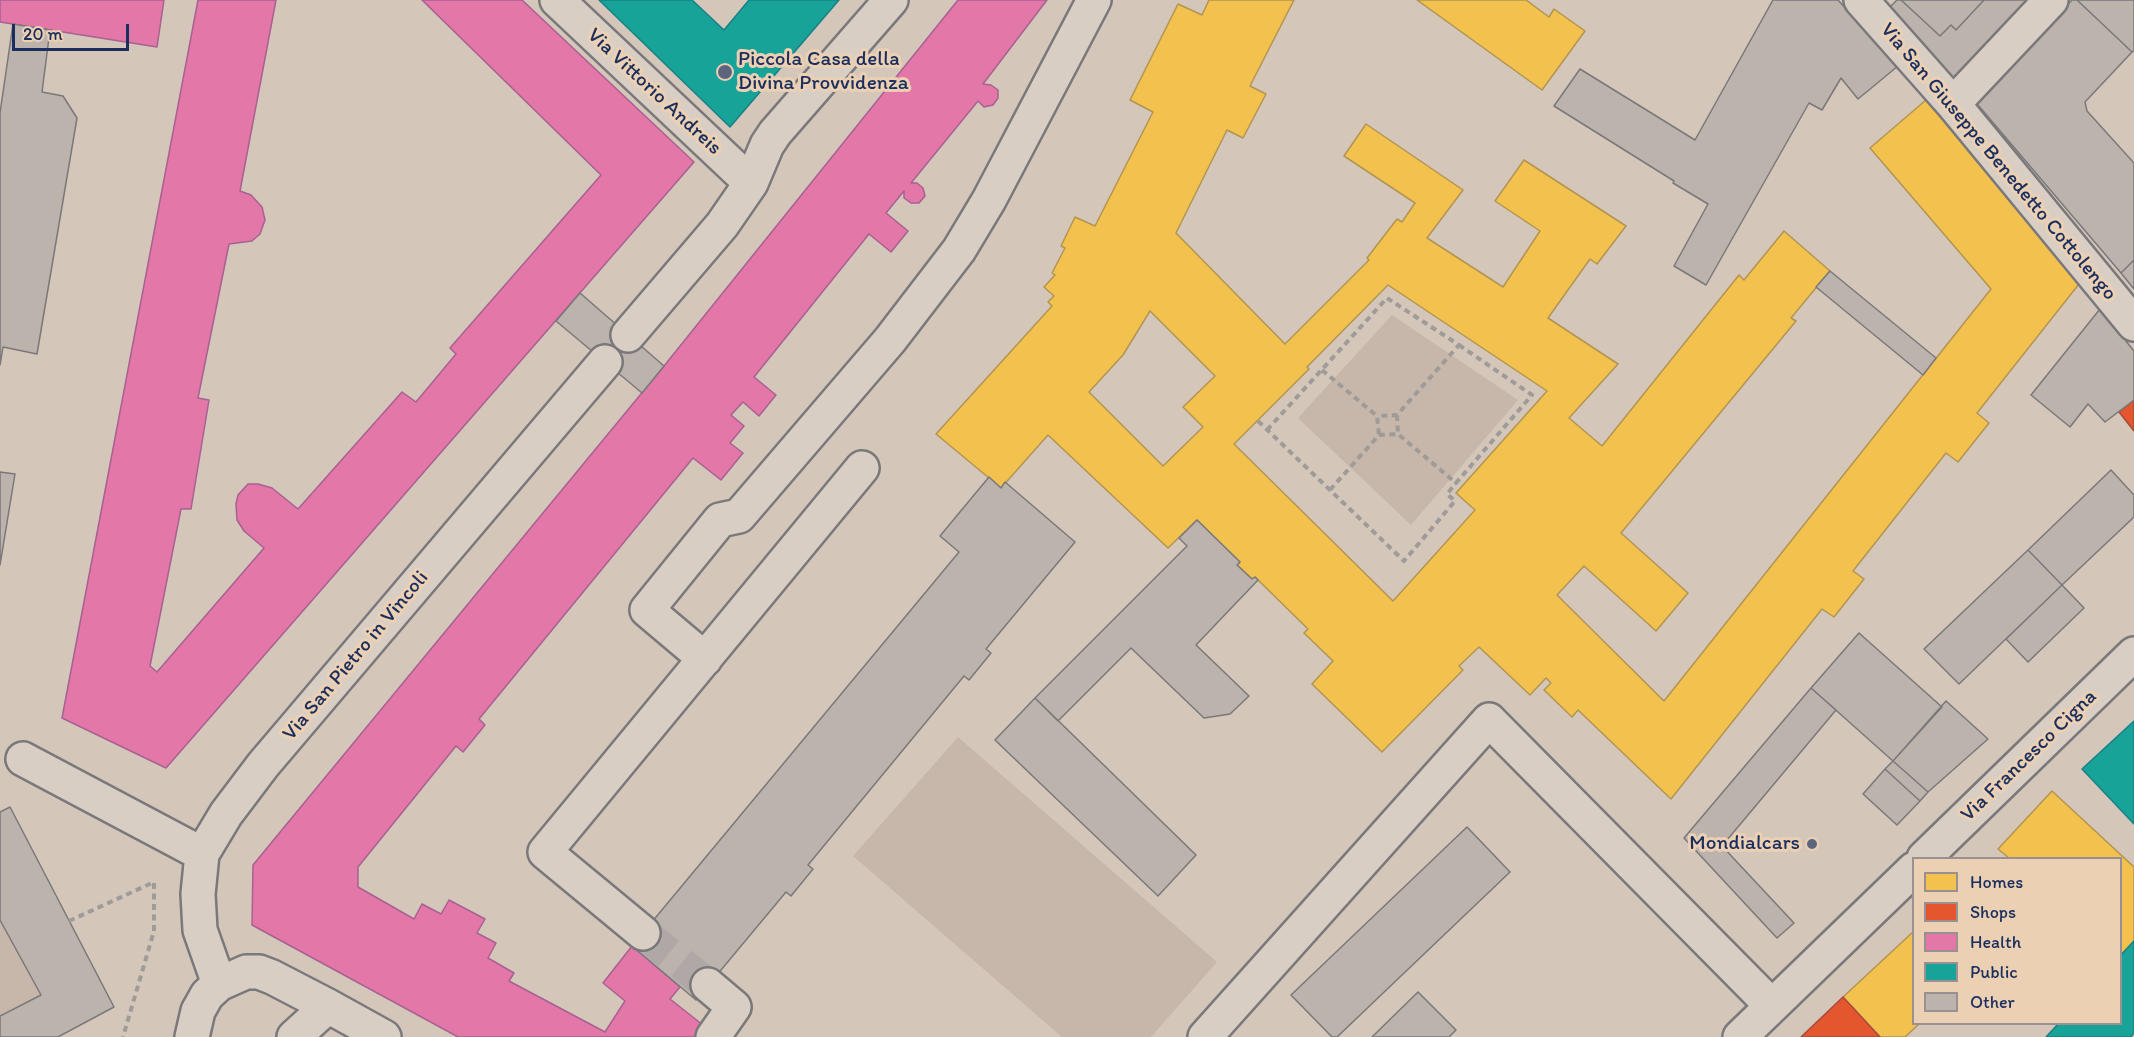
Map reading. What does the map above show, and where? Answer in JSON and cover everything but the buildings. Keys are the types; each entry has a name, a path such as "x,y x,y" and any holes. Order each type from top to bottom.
{"street":[{"name":"Via Vittorio Andreis","path":"557,0 751,183"},
{"path":"628,335 722,225 751,183 767,145 775,133 891,0"},
{"path":"705,659 647,610 720,520 739,516 896,332 959,250 989,200 1094,0"},
{"name":"Via San Giuseppe Benedetto Cottolengo","path":"1861,0 1953,104 2134,324"},
{"path":"1953,104 2051,0"},
{"name":"Via San Pietro in Vincoli","path":"219,984 200,930 198,894 202,855 226,814 263,765 605,362"},
{"path":"643,933 546,852 862,468"},
{"name":"Via Francesco Cigna","path":"1925,857 2134,654"},
{"path":"1205,1037 1490,720 1772,1006"},
{"path":"24,759 202,855"},
{"path":"1740,1037 1912,871"},
{"path":"192,1037 198,1011 207,995 219,984 246,972 259,972 272,976 384,1037"},
{"path":"708,986 734,1007 713,1037"},
{"path":"294,1037 328,1006"}],"path":[{"path":"1257,421 1404,561 1455,501 1447,494 1532,394 1387,298 1267,430"},
{"path":"1398,434 1397,415 1459,345"},
{"path":"1322,370 1377,416 1397,415"},
{"path":"1377,416 1379,435"},
{"path":"1330,490 1379,435 1398,434 1456,483"},
{"path":"69,921 154,882 154,931 123,1037"}],"shaded area":[{"path":"1392,315 1518,400 1411,525 1298,418"},
{"path":"958,737 1217,962 1151,1037 1062,1037 853,856"},
{"path":"0,920 41,995 0,1016"}],"tunnel":[{"path":"643,933 708,985"}],"place":[{"name":"Piccola Casa della Divina Provvidenza","path":"725,72"},
{"name":"Mondialcars","path":"1812,844"}]}
